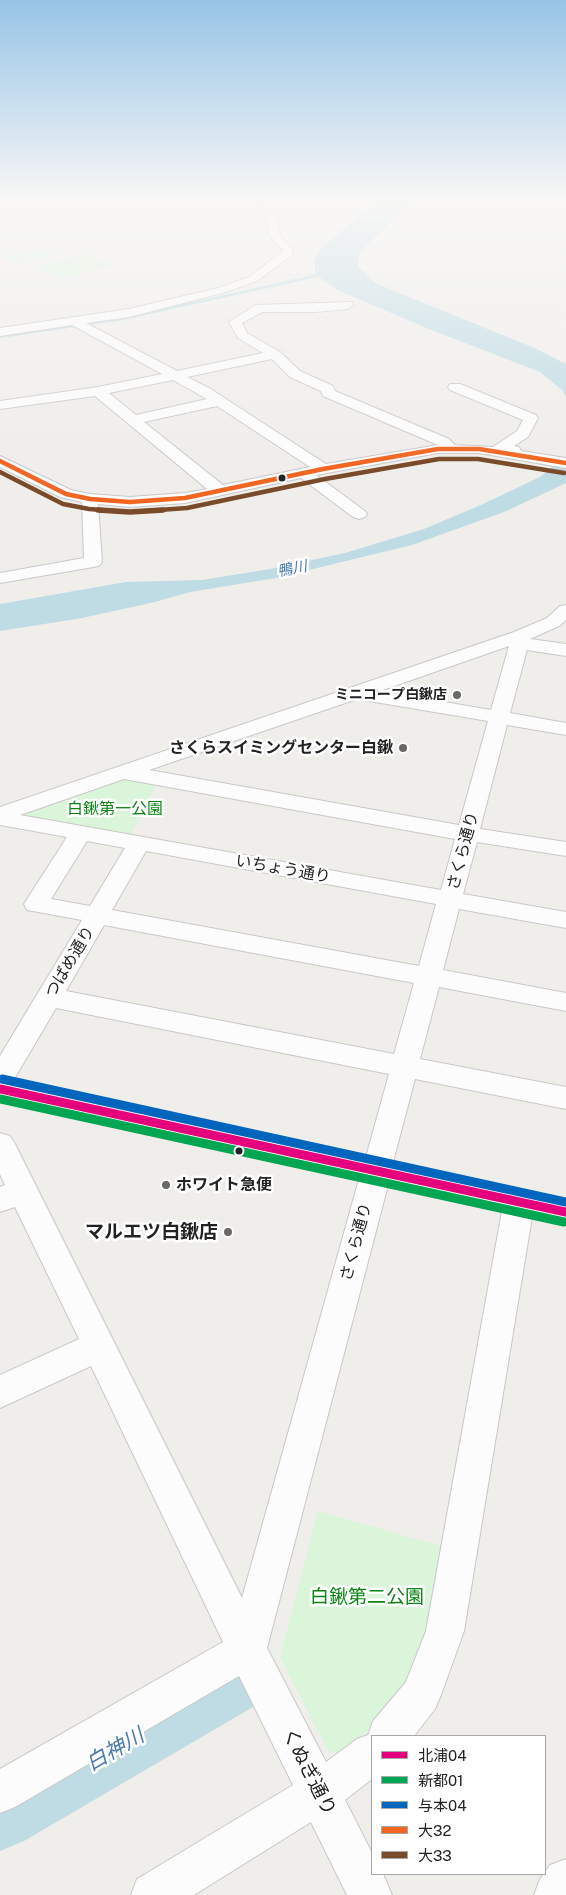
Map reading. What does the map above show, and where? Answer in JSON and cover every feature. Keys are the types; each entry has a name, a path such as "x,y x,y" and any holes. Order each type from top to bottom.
{"street":[{"path":"0,332 129,313 235,286 274,308"},
{"path":"348,305 315,308 260,308 235,322 242,334 275,355 296,374 328,389 328,393 444,442 450,448"},
{"path":"75,322 177,376 323,469"},
{"path":"0,405 98,391 275,355"},
{"path":"455,387 531,418 523,434 500,448 566,463"},
{"path":"98,391 220,492"},
{"path":"132,420 219,401"},
{"path":"0,461 66,494 90,499 155,502 220,492 323,469 410,453 450,448 518,453"},
{"path":"304,473 359,514"},
{"path":"0,578 93,562 90,499"},
{"path":"0,814 520,639 553,622 566,610"},
{"path":"520,639 566,650"},
{"name":"さくら通り","path":"247,1650 375,1171 500,719 520,639"},
{"path":"358,693 566,729"},
{"path":"121,772 468,834 566,849"},
{"name":"いちょう通り","path":"0,818 566,920"},
{"path":"81,833 36,904 566,1002"},
{"name":"つばめ通り","path":"0,1080 139,844"},
{"path":"49,997 566,1098"},
{"path":"0,1089 566,1212"},
{"name":"くぬぎ通り","path":"0,1144 12,1195 98,1346 370,1895"},
{"path":"389,1735 421,1695 445,1631 519,1202"},
{"path":"0,1392 98,1346"},
{"path":"0,1792 247,1650"},
{"path":"153,1895 319,1793 371,1755"},
{"path":"556,1895 566,1881"}],"green space":[{"name":"白鍬第一公園","path":"125,779 156,786 129,838 28,820 28,811"},
{"name":"白鍬第二公園","path":"318,1511 448,1548 432,1618 407,1685 380,1721 344,1753 328,1751 280,1657"}],"water":[{"path":"330,285 381,285 537,349 566,364 566,397 562,390 540,372 424,327"},
{"name":"鴨川","path":"566,456 566,483 504,512 412,545 276,578 190,592 155,602 82,618 0,631 0,604 126,582 202,580 270,569 345,553 424,529 540,477"}],"waterway":[{"path":"10,335 121,319 273,285"},
{"path":"0,336 19,333"},
{"name":"白神川","path":"0,1817 230,1684"}],"transit line":[{"name":"大32","path":"0,461 66,494 90,499 130,502 185,498 323,469 438,449 479,449 566,463"},
{"name":"大33","path":"0,472 63,504 89,509 130,512 187,508 325,479 439,459 478,459 564,473"},
{"name":"与本04","path":"2,1079 566,1202"},
{"name":"北浦04","path":"0,1089 566,1212"},
{"name":"新都01","path":"0,1099 564,1222"}],"place":[{"name":"ミニコープ白鍬店","path":"457,695"},
{"name":"さくらスイミングセンター白鍬","path":"403,748"},
{"name":"ホワイト急便","path":"166,1185"},
{"name":"マルエツ白鍬店","path":"228,1232"}]}
